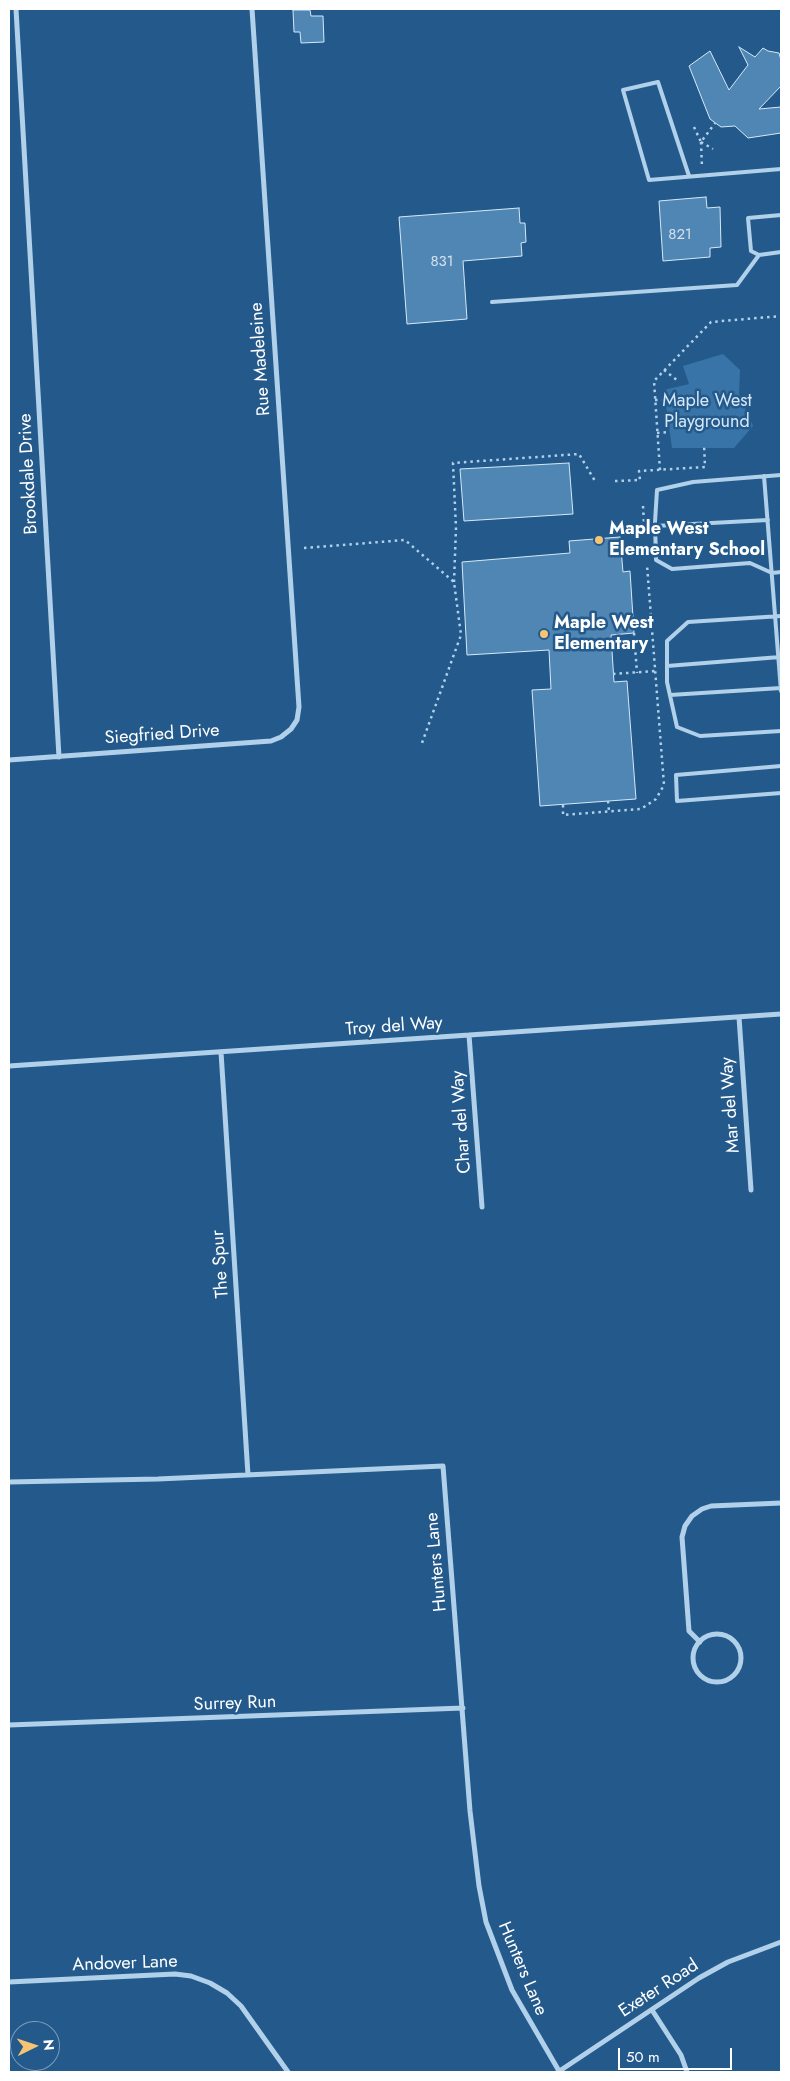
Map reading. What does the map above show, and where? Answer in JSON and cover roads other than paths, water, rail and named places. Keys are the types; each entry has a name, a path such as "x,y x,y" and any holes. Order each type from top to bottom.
{"street":[{"name":"Brookdale Drive","path":"16,9 59,757"},
{"name":"Rue Madeleine","path":"252,9 299,708"},
{"name":"Siegfried Drive","path":"9,760 271,741 281,737 291,729 297,720 299,708"},
{"name":"Troy del Way","path":"9,1066 781,1014"},
{"name":"Mar del Way","path":"739,1017 751,1190"},
{"name":"Char del Way","path":"469,1035 482,1207"},
{"name":"The Spur","path":"221,1052 248,1475"},
{"name":"Hunters Lane","path":"9,1482 248,1475 443,1466 470,1811 479,1886 486,1922 512,1990 558,2072"},
{"path":"700,1642 689,1631 682,1537 685,1526 692,1516 702,1509 711,1506 781,1503"},
{"path":"713,1634 728,1637 734,1641 739,1648 741,1663 733,1676 718,1682 710,1681 698,1672 694,1656 700,1642 713,1634"},
{"name":"Surrey Run","path":"9,1725 463,1708"},
{"name":"Exeter Road","path":"558,2072 700,1978 728,1962 781,1942"},
{"name":"Andover Lane","path":"9,1982 175,1974 192,1976 210,1983 227,1993 241,2006 288,2072"},
{"path":"652,2010 681,2055 687,2072"}],"lane":[{"path":"689,176 658,82 623,90 649,180 781,169"},
{"path":"781,215 748,218 751,251 759,255 781,252"},
{"path":"492,302 737,285 759,255"},
{"path":"781,475 693,482 657,490 655,526 656,560 672,569 750,563 772,573 781,572"},
{"path":"670,695 781,689 779,616 772,573 764,476"},
{"path":"655,526 768,520"},
{"path":"779,616 688,622 667,641 667,666 670,695 677,727 700,736 781,731"},
{"path":"667,666 780,657"},
{"path":"781,766 676,776 677,801 781,793"}],"place":[{"name":"Maple West Elementary School","path":"599,540"},
{"name":"Maple West Elementary","path":"544,634"}],"park label":[{"name":"Maple West Playground","path":"707,412"}]}
